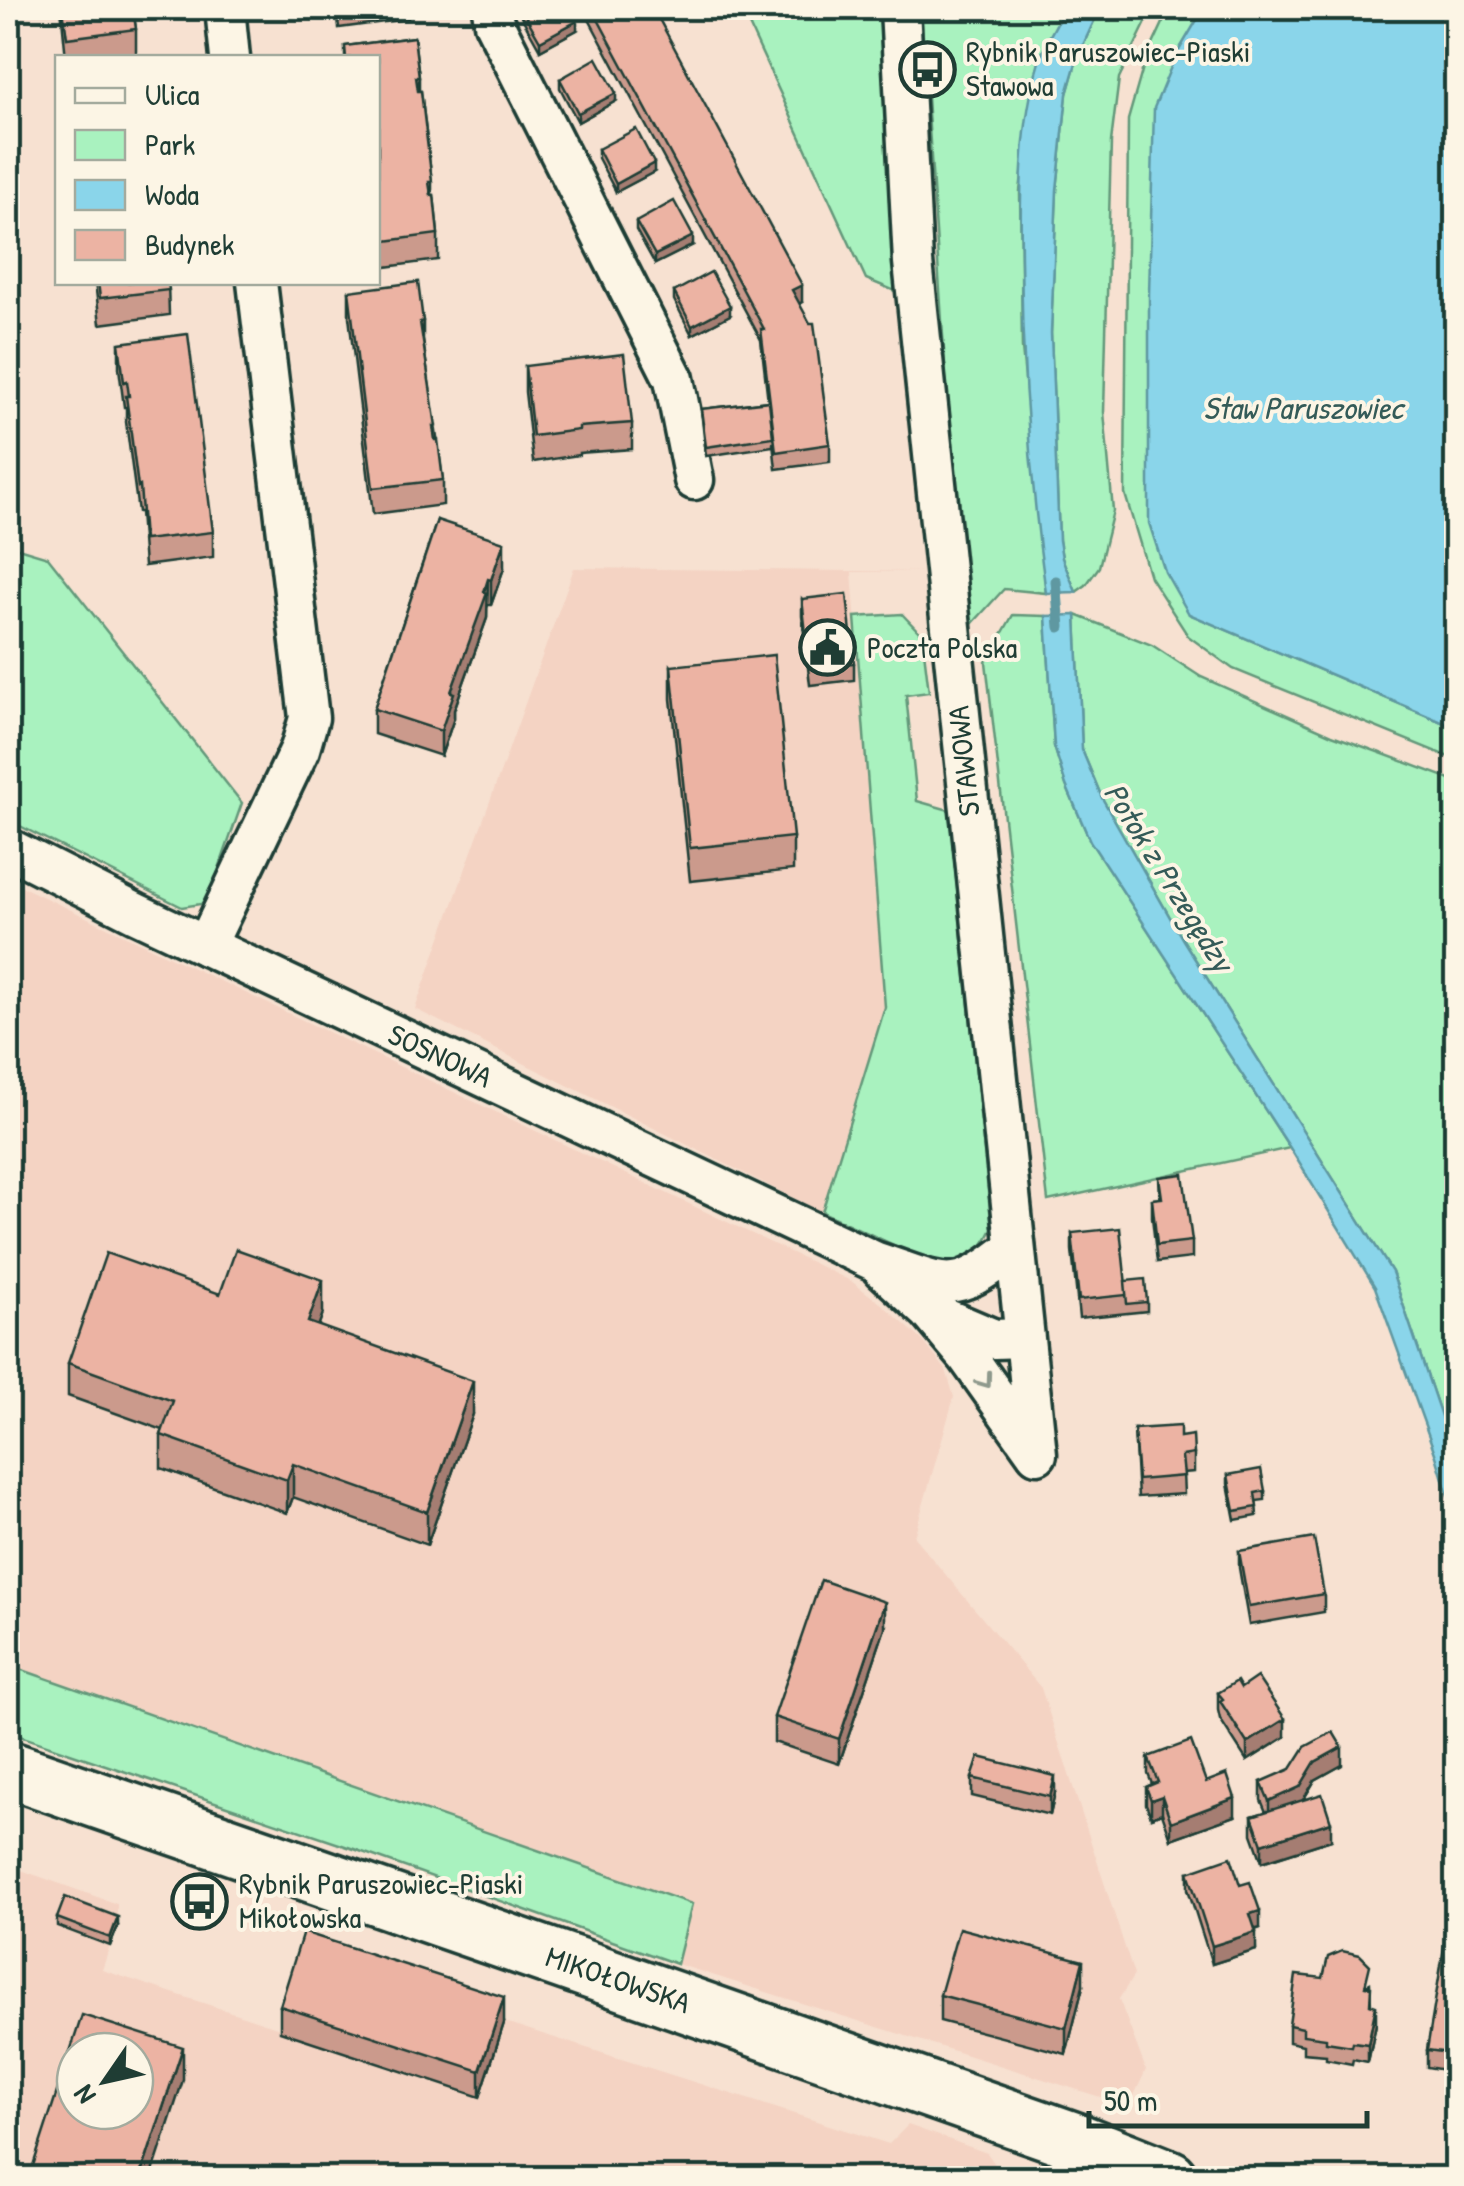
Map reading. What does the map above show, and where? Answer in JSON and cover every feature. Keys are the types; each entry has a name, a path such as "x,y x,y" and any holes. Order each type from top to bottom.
{"main road":[{"name":"MIKOŁOWSKA","path":"8,1770 606,1976 1081,2143 1169,2178"}],"street":[{"path":"224,8 230,55"},
{"path":"492,8 494,22 674,379 694,480"},
{"name":"STAWOWA","path":"900,8 915,281 1036,1454 966,1356 935,1297"},
{"path":"206,946 300,749 309,718 257,285"},
{"name":"SOSNOWA","path":"8,848 206,946 874,1261 935,1297 1024,1330"},
{"path":"935,1297 974,1278 1015,1247"}],"shaded area":[{"path":"574,568 926,572 852,572 885,1007 822,1212 415,1009"},
{"path":"8,880 851,1281 922,1340 946,1370 954,1397 914,1537 1041,1688 1134,1975 1119,1999 1146,2070 1129,2106 677,1964 691,1904 8,1665"},
{"path":"8,1841 14,1845 18,1869 117,1904 117,1925 102,1970 280,2028 303,1958 889,2144 908,2125 987,2153 997,2167 1029,2178 8,2178"}],"green space":[{"path":"741,8 880,8 895,291 866,279"},
{"path":"921,8 1066,8 1040,58 1020,191 1022,348 1046,593 1004,589 963,634"},
{"path":"1100,8 1153,8 1119,78 1111,142 1104,412 1113,511 1099,567 1076,592 1059,540 1051,333 1057,190 1067,94 1078,56"},
{"path":"1170,8 1205,8 1175,57 1189,614 1456,728 1456,760 1233,669 1188,636 1150,577 1125,494 1128,120 1144,64"},
{"path":"8,545 48,557 242,803 207,903 182,907 8,820"},
{"path":"902,614 922,635 929,692 906,695 917,801 949,810 992,1229 972,1255 941,1267 822,1212 885,1007 855,617"},
{"path":"1013,615 1046,616 1054,746 1090,841 1290,1148 1048,1201 986,662"},
{"path":"1076,615 1152,645 1201,677 1332,735 1456,781 1456,1460 1392,1272 1183,940 1102,798 1082,750"},
{"path":"8,1665 692,1904 677,1964 8,1732"}],"water":[{"path":"1066,8 1100,8 1078,56 1067,94 1057,190 1051,333 1059,540 1076,592 1046,593 1025,384 1021,184 1025,134 1039,62"},
{"name":"Staw Paruszowiec","path":"1204,8 1456,8 1456,728 1189,614 1165,572 1149,523 1154,108 1175,57"},
{"path":"1076,615 1082,750 1102,798 1183,940 1392,1272 1456,1460 1456,1522 1375,1287 1290,1148 1090,841 1066,785 1054,746 1046,616"}],"building":[{"path":"63,8 133,8 136,29 67,38"},
{"path":"521,8 570,8 577,21 540,41"},
{"path":"592,8 653,8 802,285 792,290 810,323 814,323 830,444 776,452 764,329"},
{"path":"414,37 438,234 380,242 380,55 346,55 345,46"},
{"path":"597,58 616,93 578,113 560,79"},
{"path":"636,129 654,163 616,184 598,149"},
{"path":"674,201 693,236 655,255 636,222"},
{"path":"711,272 730,306 692,326 674,292"},
{"path":"418,282 433,426 443,480 373,488 349,291"},
{"path":"98,285 168,285 169,290 100,298"},
{"path":"188,334 213,532 144,540 129,396 119,343"},
{"path":"624,354 632,423 533,436 525,366"},
{"path":"769,401 773,437 706,447 701,409"},
{"path":"437,520 504,542 491,580 488,579 484,592 487,593 441,731 374,709"},
{"name":"Poczta Polska","path":"847,594 854,663 810,668 802,599"},
{"path":"774,655 793,837 690,848 671,666"},
{"path":"1183,1174 1192,1241 1157,1245 1152,1199 1162,1198 1159,1177"},
{"path":"1120,1228 1127,1295 1079,1300 1072,1233"},
{"path":"236,1249 323,1280 308,1322 473,1381 427,1512 293,1464 287,1480 161,1435 173,1401 68,1363 106,1253 220,1294"},
{"path":"1145,1279 1147,1302 1127,1304 1125,1281"},
{"path":"1180,1426 1180,1437 1193,1435 1194,1454 1182,1456 1184,1476 1138,1480 1134,1429"},
{"path":"1261,1469 1265,1491 1255,1493 1257,1507 1235,1511 1228,1475"},
{"path":"1314,1538 1324,1594 1249,1607 1239,1551"},
{"path":"821,1580 885,1602 839,1739 774,1717"},
{"path":"1257,1677 1285,1719 1247,1743 1218,1693 1237,1681 1241,1688"},
{"path":"1333,1732 1342,1747 1315,1762 1300,1787 1269,1801 1261,1782 1291,1769 1305,1747"},
{"path":"1191,1741 1206,1782 1227,1774 1235,1798 1171,1822 1162,1796 1151,1800 1146,1787 1158,1782 1148,1757"},
{"path":"979,1757 1055,1776 1050,1797 972,1778"},
{"path":"1322,1794 1331,1822 1262,1844 1252,1816"},
{"path":"1231,1857 1240,1885 1250,1882 1260,1911 1250,1914 1256,1932 1212,1946 1188,1872"},
{"path":"65,1897 118,1917 110,1938 57,1918"},
{"path":"1456,1897 1456,2054 1427,2050"},
{"path":"959,1928 1083,1961 1066,2028 940,1995"},
{"path":"303,1932 504,1997 480,2071 280,2006"},
{"path":"1342,1951 1360,1955 1370,1965 1365,1986 1371,1987 1370,2004 1376,2006 1368,2044 1326,2042 1326,2038 1303,2035 1303,2028 1289,2025 1296,1975 1323,1978 1328,1957"},
{"path":"82,2015 132,2031 77,2031"},
{"path":"155,2038 183,2047 140,2178 29,2178 55,2098 55,2131 155,2131"}],"waterway":[{"name":"Potok z Przegędzy","path":"1056,581 1060,627"}],"place":[{"name":"Rybnik Paruszowiec-Piaski Stawowa","path":"927,69"},
{"name":"Poczta Polska","path":"828,648"},
{"name":"Rybnik Paruszowiec-Piaski Mikołowska","path":"200,1901"}]}
